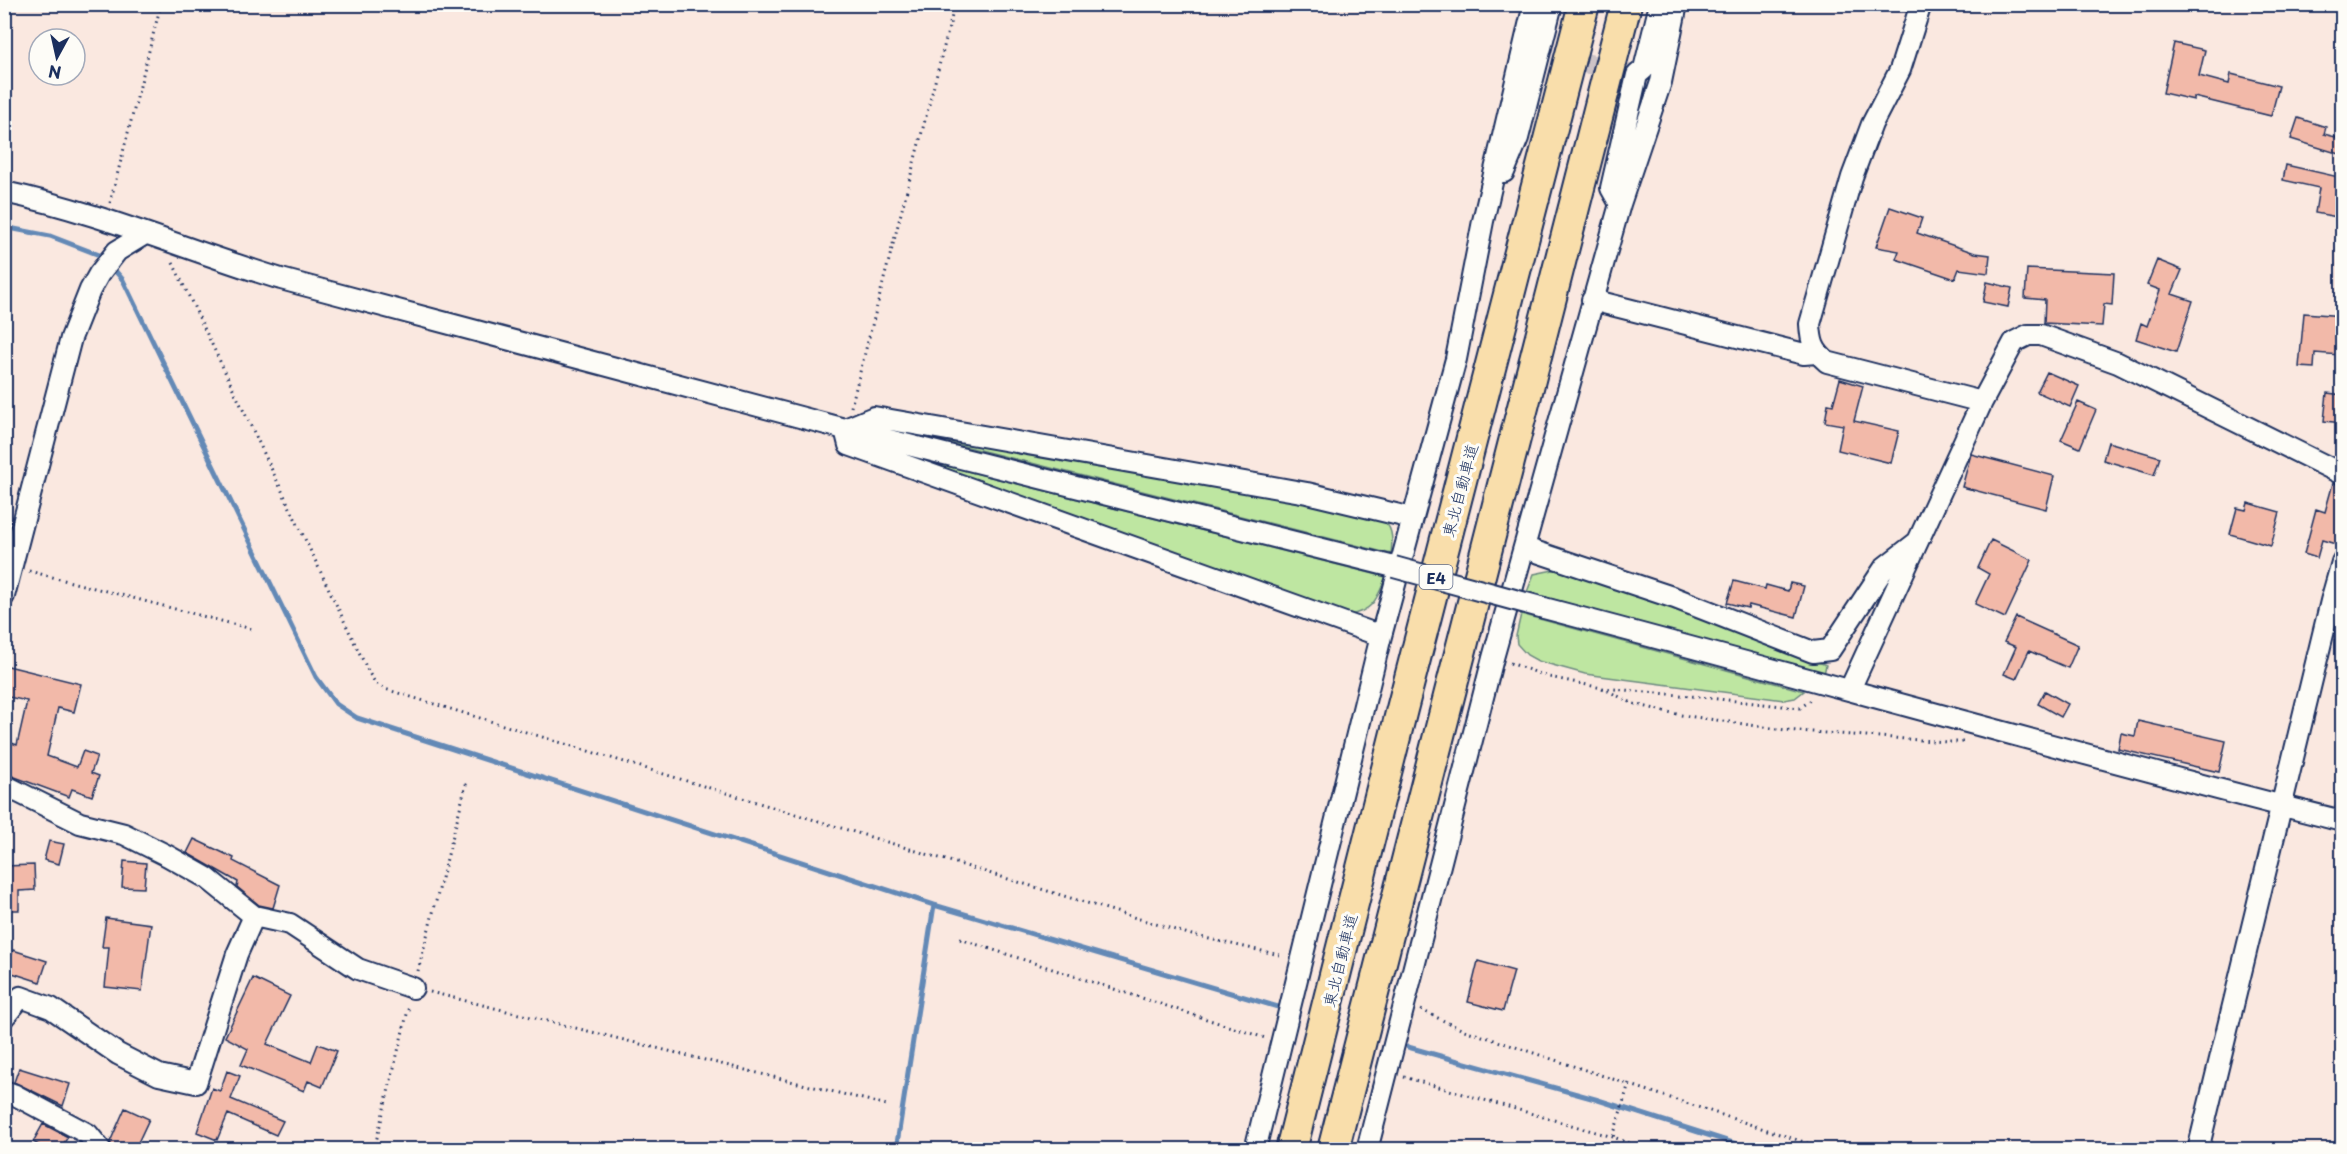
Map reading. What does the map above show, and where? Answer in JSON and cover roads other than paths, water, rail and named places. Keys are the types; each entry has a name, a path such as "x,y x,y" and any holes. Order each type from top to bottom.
{"highway":[{"name":"東北自動車道","path":"1291,1149 1584,4"},
{"name":"E4","path":"1333,1149 1626,4"}],"street":[{"path":"1255,1149 1381,636 1456,359 1483,221 1534,4"},
{"path":"1483,221 1518,138 1547,54 1552,4"},
{"path":"1620,204 1611,188 1633,75 1644,69 1660,4"},
{"path":"1367,1149 1493,658 1620,204 1661,82 1677,4"},
{"path":"1921,4 1900,70 1872,124 1852,177 1810,324 1811,343 1816,353 1827,362 1982,402"},
{"path":"4,192 41,200 105,220 215,259 281,279 845,429 1394,567 1840,686 2026,740 2343,821"},
{"path":"4,596 71,338 90,290 117,251 154,237"},
{"path":"1592,300 1804,354 1816,353"},
{"path":"1840,686 1918,542 1982,402 2014,342 2028,335 2042,335 2118,363 2343,474"},
{"path":"845,429 874,417 1306,493 1412,518"},
{"path":"845,429 849,445 1381,636"},
{"path":"1525,548 1675,598 1813,652 1825,652 1830,650 1885,567 1918,542"},
{"path":"2198,1149 2331,601 2343,562"},
{"path":"4,784 81,823 124,834 207,878 254,916 290,924 358,969 413,988"},
{"path":"4,1017 21,997 51,1008 118,1054 159,1075 196,1083 237,954 254,916"},
{"path":"4,1091 88,1134 101,1149"}],"waterway":[{"path":"4,227 50,236 102,256 105,260"},
{"path":"111,266 123,280 316,677 336,704 357,718 934,905 1278,1007"},
{"path":"896,1150 934,905"},
{"path":"1408,1047 1595,1099 1755,1150"}],"tunnel":[{"path":"1553,55 1629,74"}]}
